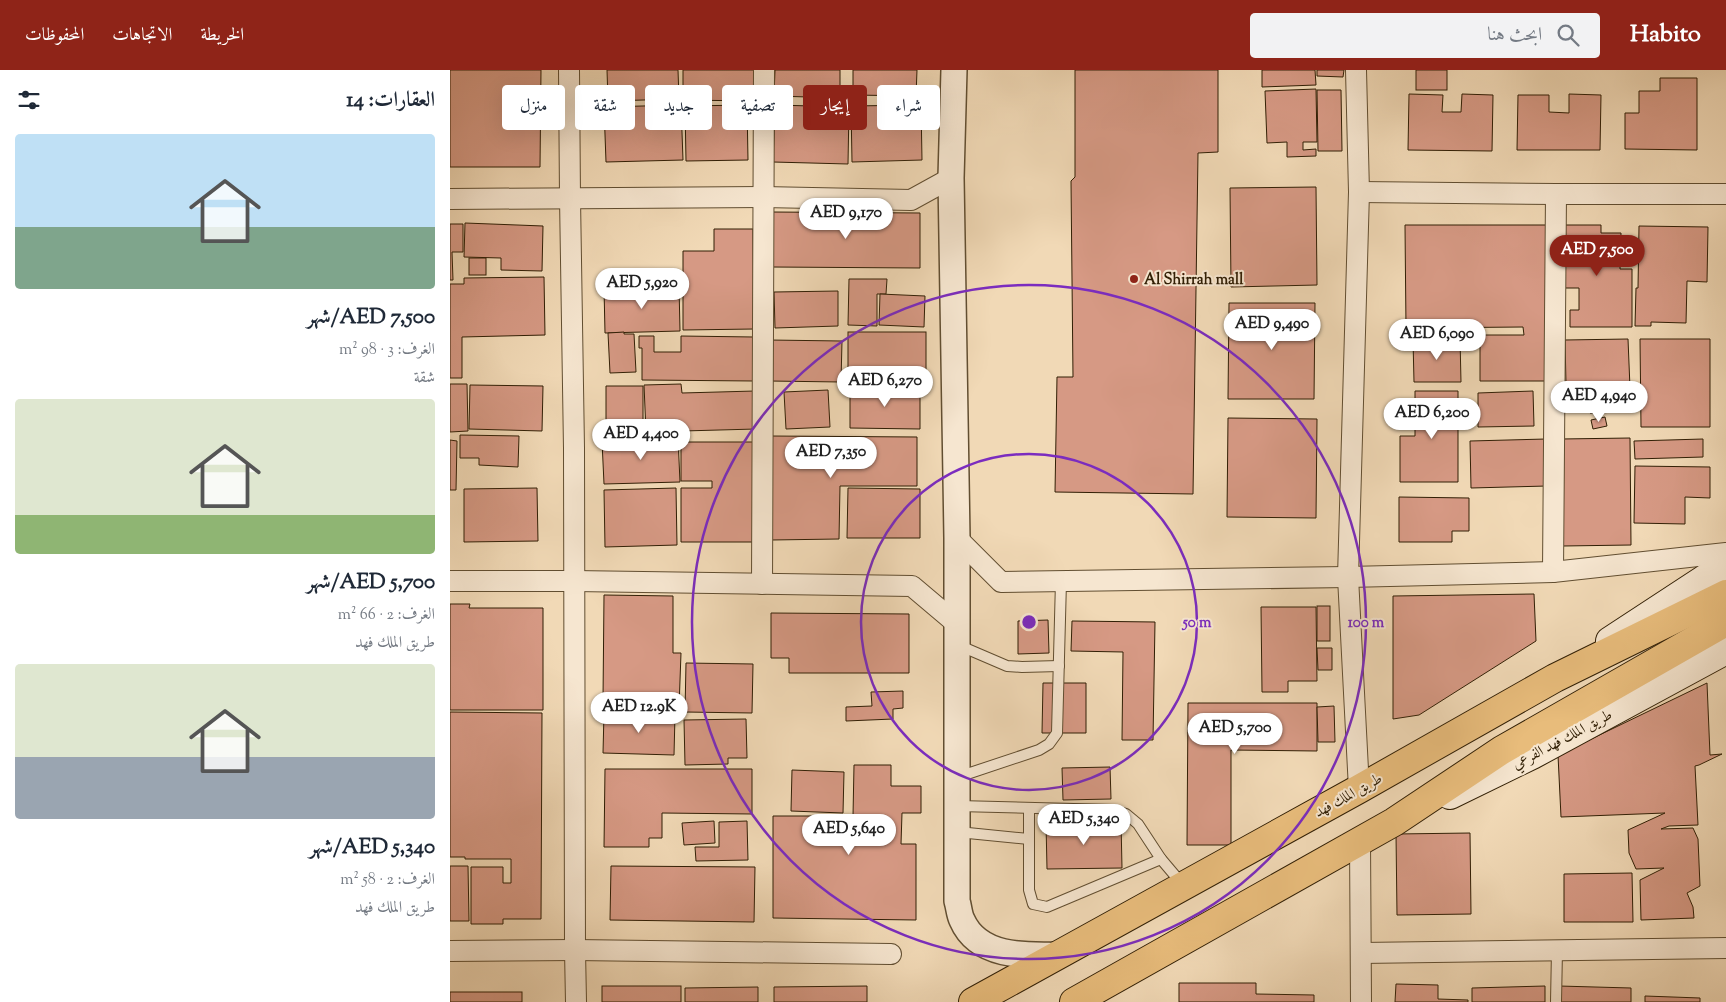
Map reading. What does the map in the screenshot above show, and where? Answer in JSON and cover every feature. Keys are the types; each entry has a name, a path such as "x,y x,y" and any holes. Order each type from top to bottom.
{"highway":[{"name":"طريق الملك فهد","path":"973,1002 1359,789 1555,678 1726,594"},
{"path":"1074,1002 1394,822 1502,750 1726,622"}],"main road":[{"path":"1555,678 1726,565"},
{"name":"طريق الملك فهد الفرعي","path":"1394,822 1532,756 1726,650"}],"street":[{"path":"570,70 574,448 574,950 576,1002"},
{"path":"762,584 764,70"},
{"path":"954,70 951,178 957,538 957,901 962,920 970,934 985,945 1004,953 1026,956 1058,955"},
{"path":"1356,70 1359,192 1348,577 1359,789"},
{"path":"450,199 763,197 911,200 951,178"},
{"path":"1359,192 1726,194"},
{"path":"1553,572 1556,194"},
{"path":"957,538 1002,582 1553,572 1726,553"},
{"path":"450,581 912,586 957,634"},
{"path":"1360,841 1361,1002"},
{"path":"1361,953 1726,948"},
{"path":"450,952 574,950 891,954"}],"lane":[{"path":"957,778 1039,750 1049,744 1057,733 1061,581"},
{"path":"957,634 1006,666 1022,668 1059,666"},
{"path":"957,806 1112,810 1126,814 1138,824 1161,859 1184,886"},
{"path":"1029,808 1029,890 1033,904 1047,907 1161,859"},
{"path":"957,832 1029,839"},
{"path":"1556,1002 1557,950"}],"building":[{"path":"450,70 541,70 541,85 502,85 502,130 540,130 540,167 450,167"},
{"path":"607,70 678,70 679,85 645,85 645,100 635,100 635,85 607,85"},
{"path":"683,70 754,70 754,85 722,85 722,101 712,100 712,85 683,85"},
{"path":"775,70 840,70 840,85 803,85 803,97 793,97 793,85 774,85"},
{"path":"853,70 917,70 916,85 877,85 877,95 867,95 867,85 853,85"},
{"name":"Al Shirrah mall","path":"1075,70 1218,70 1218,152 1198,153 1193,494 1055,492 1057,377 1073,377 1071,181 1075,177"},
{"path":"1262,70 1315,70 1316,85 1262,87"},
{"path":"1317,70 1344,70 1343,77 1317,76"},
{"path":"1416,70 1447,70 1447,90 1416,90"},
{"path":"1660,78 1697,78 1697,150 1625,149 1625,113 1639,113 1639,91 1660,91"},
{"path":"1316,89 1317,142 1303,142 1303,150 1316,149 1316,156 1287,157 1287,142 1267,143 1265,91"},
{"path":"1317,90 1341,90 1342,151 1318,151"},
{"path":"1409,94 1443,95 1442,112 1461,112 1462,94 1493,95 1492,151 1408,150"},
{"path":"1569,94 1601,95 1600,150 1517,150 1518,95 1549,95 1549,112 1569,113"},
{"path":"722,105 722,130 747,130 748,160 686,161 685,130 712,130 712,106"},
{"path":"793,105 803,106 803,130 849,130 848,164 773,162 774,130 793,130"},
{"path":"635,106 645,106 645,130 682,130 683,160 606,162 605,130 635,130"},
{"path":"867,106 877,106 877,130 921,130 922,160 852,162 851,130 867,130"},
{"path":"1316,187 1317,285 1231,287 1230,188"},
{"path":"772,212 920,213 920,268 772,267"},
{"path":"465,223 543,226 542,271 501,270 501,258 464,257"},
{"path":"450,224 463,224 463,252 452,252 453,280 450,280"},
{"path":"1405,225 1547,225 1547,381 1480,381 1480,335 1524,335 1523,327 1406,328"},
{"path":"1563,225 1601,225 1601,233 1621,233 1620,269 1632,269 1632,327 1570,327 1570,310 1579,310 1579,288 1562,288"},
{"path":"1639,226 1708,227 1707,282 1687,281 1686,323 1651,322 1651,326 1635,326"},
{"path":"714,229 753,229 754,329 683,330 683,251 714,251"},
{"path":"469,258 486,258 486,275 469,275"},
{"path":"544,277 545,335 462,337 462,378 450,378 450,284 464,284 464,278"},
{"path":"849,279 887,279 886,294 877,294 877,326 848,325"},
{"path":"679,286 680,331 605,333 604,288"},
{"path":"838,291 838,326 775,328 774,292"},
{"path":"880,294 925,296 924,327 879,325"},
{"path":"1229,303 1315,303 1314,399 1228,399"},
{"path":"624,332 624,334 634,334 636,372 610,373 608,333"},
{"path":"848,332 926,332 926,381 848,381"},
{"path":"639,336 654,336 654,352 681,352 681,336 754,337 754,381 642,380 642,348 639,348"},
{"path":"1460,339 1461,382 1414,382 1413,340"},
{"path":"1628,339 1630,388 1598,389 1597,382 1566,384 1565,340"},
{"path":"1640,339 1710,339 1710,427 1641,427"},
{"path":"769,340 842,341 841,382 769,381"},
{"path":"450,384 467,384 468,431 450,432"},
{"path":"681,384 682,393 755,391 756,429 646,432 644,385"},
{"path":"470,385 543,386 542,431 469,429"},
{"path":"606,386 643,386 643,430 606,429"},
{"path":"850,387 920,388 920,429 850,428"},
{"path":"1561,389 1581,389 1582,400 1561,400"},
{"path":"828,390 830,427 786,429 784,392"},
{"path":"1624,390 1625,412 1590,413 1590,391"},
{"path":"1415,391 1458,391 1458,482 1400,482 1400,436 1415,436"},
{"path":"1533,391 1534,426 1478,427 1478,393"},
{"path":"1605,417 1607,426 1593,429 1591,420"},
{"path":"1228,418 1317,419 1316,518 1227,517"},
{"path":"460,435 519,436 518,467 479,465 479,458 460,458"},
{"path":"771,436 917,437 917,486 840,486 839,539 771,540"},
{"path":"678,438 680,482 604,484 602,441"},
{"path":"1630,438 1631,545 1563,546 1561,439"},
{"path":"1546,439 1547,486 1471,488 1470,441"},
{"path":"1703,439 1703,457 1635,459 1634,441"},
{"path":"450,440 457,441 456,490 450,490"},
{"path":"681,442 756,442 756,542 681,542 681,488 712,488 712,481 681,481"},
{"path":"1635,466 1710,467 1710,498 1685,497 1685,524 1634,523"},
{"path":"537,488 538,541 464,542 464,489"},
{"path":"676,488 677,545 605,547 604,490"},
{"path":"848,488 920,489 920,538 847,538"},
{"path":"1399,497 1469,498 1469,531 1452,531 1452,542 1399,542"},
{"path":"1534,594 1536,641 1419,715 1393,719 1393,596"},
{"path":"604,595 673,596 673,653 681,653 679,708 631,708 631,699 603,699"},
{"path":"450,604 470,604 469,608 543,608 543,710 450,710"},
{"path":"1317,606 1330,606 1330,641 1317,641"},
{"path":"1261,607 1316,607 1317,681 1288,681 1288,692 1262,692"},
{"path":"771,613 909,614 909,673 789,673 789,658 771,658"},
{"path":"1048,620 1049,653 1018,654 1018,621"},
{"path":"1072,621 1155,622 1153,740 1122,740 1123,652 1071,651"},
{"path":"1317,648 1332,648 1332,670 1318,670"},
{"path":"686,663 753,664 752,713 685,712"},
{"path":"1043,683 1086,683 1086,733 1042,733"},
{"path":"1707,683 1710,755 1722,754 1695,766 1698,825 1669,826 1661,829 1693,828 1698,839 1700,886 1687,893 1693,907 1694,918 1641,920 1640,880 1664,868 1636,869 1629,853 1628,830 1665,813 1561,817 1558,755"},
{"path":"903,691 903,708 893,709 893,719 846,721 846,707 872,706 871,692"},
{"path":"1188,703 1317,703 1317,751 1231,750 1231,845 1187,845"},
{"path":"1334,706 1335,742 1318,742 1317,707"},
{"path":"450,712 542,713 541,919 503,919 503,924 471,924 471,867 503,867 503,883 511,883 511,859 465,859 465,857 450,857"},
{"path":"604,713 675,715 674,755 603,753"},
{"path":"746,719 747,758 728,758 728,764 685,765 684,720"},
{"path":"854,765 891,765 891,786 921,786 921,813 902,813 901,844 916,844 916,920 773,918 773,816 853,816"},
{"path":"1110,767 1111,799 1063,800 1062,768"},
{"path":"605,769 752,769 752,814 662,813 662,838 649,838 649,847 604,847"},
{"path":"792,770 844,772 843,813 791,811"},
{"path":"714,821 715,843 684,845 682,823"},
{"path":"747,821 748,860 696,861 695,847 719,847 719,822"},
{"path":"1121,822 1122,868 1047,869 1046,823"},
{"path":"1470,833 1471,914 1397,915 1396,834"},
{"path":"450,866 468,866 469,921 450,921"},
{"path":"611,866 755,867 754,922 610,920"},
{"path":"1632,873 1633,922 1564,922 1564,874"},
{"path":"1179,983 1256,983 1256,994 1314,995 1314,1002 1179,1002"},
{"path":"1396,984 1438,985 1438,999 1468,1000 1468,1002 1395,1002"},
{"path":"602,986 681,986 681,1002 602,1002"},
{"path":"867,986 867,1002 774,1002 774,987"},
{"path":"1545,986 1545,1002 1472,1002 1472,988"},
{"path":"1559,986 1631,988 1631,1002 1558,1002"},
{"path":"758,987 758,1002 685,1002 685,988"},
{"path":"450,992 522,992 522,1002 450,1002"},
{"path":"1645,996 1700,998 1700,1002 1645,1002"}],"place":[{"name":"Al Shirrah mall","path":"1134,279"}]}
